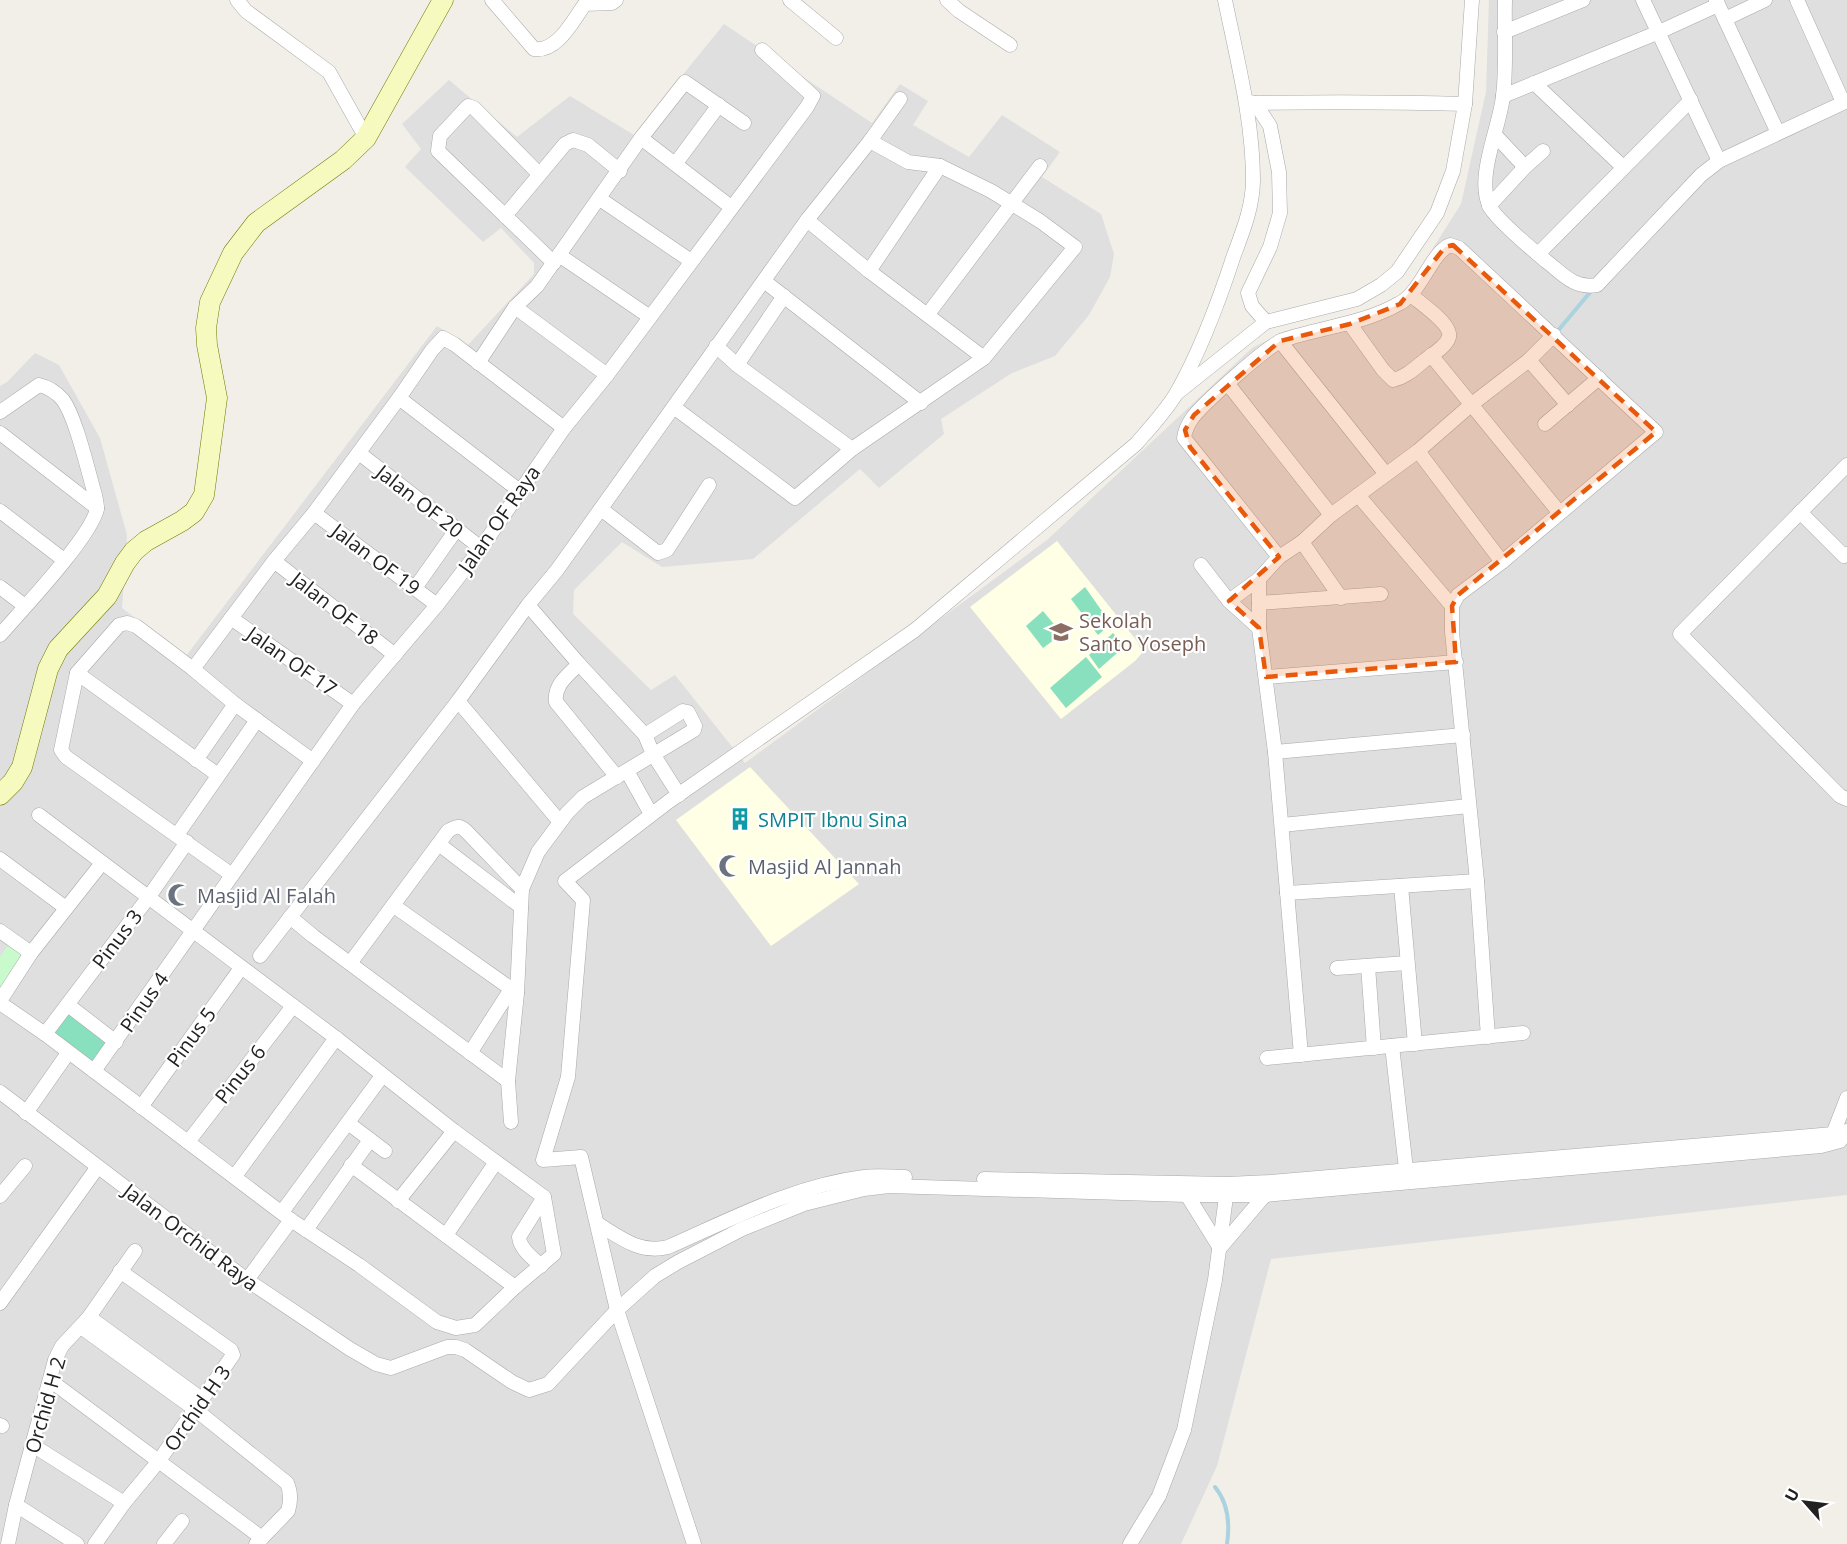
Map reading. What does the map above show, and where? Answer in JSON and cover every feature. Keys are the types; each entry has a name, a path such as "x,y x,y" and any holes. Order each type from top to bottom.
{"street":[{"path":"237,0 246,11 329,72 366,138"},
{"path":"0,795 13,782 22,766 48,669 58,649 107,596 134,551 194,512 204,495 217,398 206,328 210,302 233,254 256,223 343,160 366,138 443,0"},
{"path":"492,0 534,49 540,50 559,39 585,4 612,3 616,0"},
{"path":"790,0 836,38"},
{"path":"947,0 959,11 1010,45"},
{"path":"1176,394 1222,290 1249,212 1253,182 1250,102 1225,0"},
{"path":"694,1544 617,1310 581,1157 543,1161 568,1077 583,900 565,881 651,814 915,630 1136,444 1176,394 1266,322 1357,299 1382,285 1397,272 1437,213 1453,171 1465,104 1472,0"},
{"path":"1505,0 1503,96 1485,170 1489,206 1538,254 1575,284 1586,287 1597,285 1701,175 1719,161 1845,101 1797,0"},
{"path":"1504,32 1582,0"},
{"path":"1643,0 1719,161"},
{"path":"1725,19 1765,0"},
{"path":"1503,96 1659,32 1717,3 1778,133"},
{"name":"Jalan OF Raya","path":"194,932 232,874 266,831 353,704 481,548 564,428 607,375 807,107 813,96 762,50"},
{"path":"478,363 515,307 537,286 641,138 685,82 744,123"},
{"path":"1534,83 1623,167"},
{"path":"260,956 557,570 675,408 716,346 807,220 870,141 900,99"},
{"path":"1538,254 1691,100"},
{"path":"1250,102 1351,101 1465,104"},
{"path":"1250,102 1270,126 1279,172 1280,213 1270,247 1248,293 1252,306 1266,322"},
{"path":"676,163 719,105"},
{"path":"539,174 474,108 468,106 440,136 438,151 506,216 556,259 650,316"},
{"path":"1495,135 1525,167"},
{"path":"641,138 731,207"},
{"path":"506,216 565,144 573,140 588,145 620,171"},
{"path":"675,408 795,498 852,449 984,358 1075,247 1040,221 991,191 940,166 908,162 870,141"},
{"path":"1489,206 1543,151"},
{"path":"869,271 940,166"},
{"path":"928,314 1040,166"},
{"path":"600,199 691,261"},
{"path":"807,220 869,271 984,358"},
{"path":"1279,557 1184,438 1185,430 1194,415 1280,341 1350,324 1400,304 1411,296 1445,247 1453,245 1459,248 1656,432 1502,562 1458,596 1452,606 1452,632 1477,881 1488,1037"},
{"path":"764,281 921,403"},
{"path":"737,365 784,296"},
{"path":"1350,324 1383,370 1393,380 1403,378 1444,345 1449,336 1448,329 1440,319 1411,296"},
{"path":"515,307 607,375"},
{"path":"1228,601 1259,579 1279,557 1302,542 1331,515 1385,473 1418,451 1472,404 1529,360 1554,335"},
{"path":"193,669 274,561 314,513 443,338 564,428"},
{"path":"1280,341 1385,473"},
{"path":"716,346 737,365 852,449"},
{"path":"1431,356 1559,512"},
{"path":"1529,360 1568,405"},
{"path":"1545,424 1599,378"},
{"path":"1228,384 1331,515"},
{"path":"0,412 39,386 45,386 62,399 69,412 97,508 88,526 64,560 0,635"},
{"path":"399,398 521,492"},
{"path":"0,433 97,508"},
{"path":"1418,451 1502,562"},
{"name":"Jalan OF 20","path":"359,453 481,548"},
{"path":"1847,465 1680,634 1840,796 1847,799"},
{"path":"601,509 658,553 662,553 667,550 709,485"},
{"path":"1358,495 1452,606"},
{"path":"0,511 64,560"},
{"path":"1800,512 1844,556 1847,554"},
{"name":"Jalan OF 19","path":"314,513 437,604"},
{"path":"415,588 456,530"},
{"path":"1302,542 1341,598"},
{"name":"Jalan OF 18","path":"274,561 395,655"},
{"path":"1201,565 1228,601 1259,628"},
{"path":"1259,579 1259,628 1275,752 1301,1055"},
{"path":"0,587 25,606"},
{"path":"1259,603 1381,594"},
{"path":"528,605 645,735 653,754 679,795"},
{"name":"Jalan OF 17","path":"231,618 353,704"},
{"path":"232,874 66,757 61,750 77,673 119,625 127,623 136,626 235,704 313,761"},
{"path":"1266,677 1456,662"},
{"path":"579,664 558,686 555,695 556,702 622,774 651,814"},
{"path":"77,673 218,774"},
{"path":"458,701 560,822"},
{"path":"196,760 235,704"},
{"path":"511,1122 507,1081 522,889 538,852 560,822 584,797 694,730 695,726 688,712 683,711 645,735"},
{"name":"Pinus 3","path":"45,1034 148,897 218,774 256,720"},
{"path":"1275,752 1462,735"},
{"path":"1282,825 1469,806"},
{"path":"39,815 544,1197 554,1254 474,1326 456,1328 446,1326 428,1317 359,1265 306,1230 0,1002 31,953 102,863"},
{"path":"351,962 440,845 448,831 454,827 461,827 522,889"},
{"path":"440,845 522,907"},
{"path":"0,859 66,908"},
{"path":"1287,893 1477,881"},
{"path":"1401,886 1414,1044"},
{"path":"394,906 514,991"},
{"path":"290,917 312,936 351,962 507,1081"},
{"name":"Pinus 4","path":"94,1071 194,932"},
{"path":"0,950 4,934 31,953"},
{"path":"1337,968 1407,963"},
{"path":"1368,966 1374,1048"},
{"name":"Pinus 5","path":"141,1107 241,968"},
{"path":"470,1053 514,991"},
{"path":"68,1005 116,1042"},
{"name":"Pinus 6","path":"188,1142 293,1006"},
{"path":"1267,1058 1523,1033"},
{"path":"235,1176 336,1038"},
{"path":"1392,1046 1407,1177"},
{"path":"26,1113 68,1053"},
{"path":"248,1280 348,1123 382,1076"},
{"name":"Jalan Orchid Raya","path":"0,1092 97,1168 248,1280 376,1364 391,1368 447,1347 456,1347 465,1350 512,1383 530,1390 538,1389 548,1384 617,1310"},
{"path":"617,1310 656,1276 742,1229 804,1204 864,1189 889,1186 1186,1195 1407,1177 1840,1135 1847,1098"},
{"path":"348,1123 385,1151"},
{"path":"398,1201 454,1131"},
{"path":"306,1230 370,1140"},
{"path":"446,1235 496,1162"},
{"path":"2,1187 25,1166"},
{"path":"351,1166 515,1287"},
{"path":"0,1303 97,1168"},
{"path":"598,1224 631,1245 648,1249 668,1247 794,1192 866,1176 1227,1190 1265,1195 1407,1177"},
{"path":"1130,1544 1159,1496 1184,1430 1220,1248 1227,1190"},
{"path":"1186,1195 1220,1248"},
{"path":"1220,1248 1265,1195"},
{"path":"542,1266 523,1248 519,1238 544,1197"},
{"path":"648,1249 656,1276"},
{"name":"Orchid H 2","path":"8,1544 16,1505 56,1360 62,1346 85,1322 135,1251"},
{"name":"Orchid H 3","path":"98,1543 124,1503 158,1462 233,1354 231,1350 120,1271"},
{"path":"51,1381 259,1541 288,1511 290,1490 287,1483 199,1405 85,1322"},
{"path":"34,1446 124,1503"},
{"path":"16,1505 77,1544"},
{"path":"166,1543 182,1521"}],"highlighted area":[{"path":"1453,245 1656,432 1458,595 1452,606 1456,662 1266,677 1259,628 1229,601 1279,557 1190,447 1185,430 1194,415 1280,341 1350,324 1400,304 1445,247"}],"shaded area":[{"path":"1489,0 1847,0 1847,1195 1271,1259 1217,1466 1181,1544 0,1544 0,386 7,382 35,353 59,365 100,438 127,535 122,608 186,656 437,326 467,346 534,274 534,263 501,228 483,242 405,167 421,149 402,124 449,80 517,137 570,96 634,135 724,24 872,123 900,84 928,101 913,125 969,157 1002,115 1060,152 1042,177 1101,214 1114,254 1110,277 1089,315 1055,356 1012,373 941,419 944,434 879,488 860,469 753,559 662,567 622,542 574,590 573,614 651,690 675,675 745,763 1047,540 1252,348 1285,331 1398,303 1461,204 1486,92"},
{"name":"Sekolah Santo Yoseph","path":"1057,541 1137,641 1142,653 1061,719 970,607"},
{"path":"750,767 859,884 771,946 676,820"}],"green space":[{"path":"1085,587 1111,624 1098,635 1071,599"},
{"path":"1043,611 1062,634 1043,648 1026,626"},
{"path":"1113,633 1125,646 1099,669 1089,655"},
{"path":"1086,657 1102,677 1066,708 1050,688"},
{"path":"8,945 25,956 0,993 0,957"},
{"path":"68,1010 109,1043 92,1066 50,1034"}],"waterway":[{"path":"1556,333 1592,290"},
{"path":"1215,1487 1226,1507 1227,1544"}],"place":[{"name":"Sekolah Santo Yoseph","path":"1061,632"},
{"name":"SMPIT Ibnu Sina","path":"740,819"},
{"name":"Masjid Al Jannah","path":"730,866"},
{"name":"Masjid Al Falah","path":"179,895"}]}
